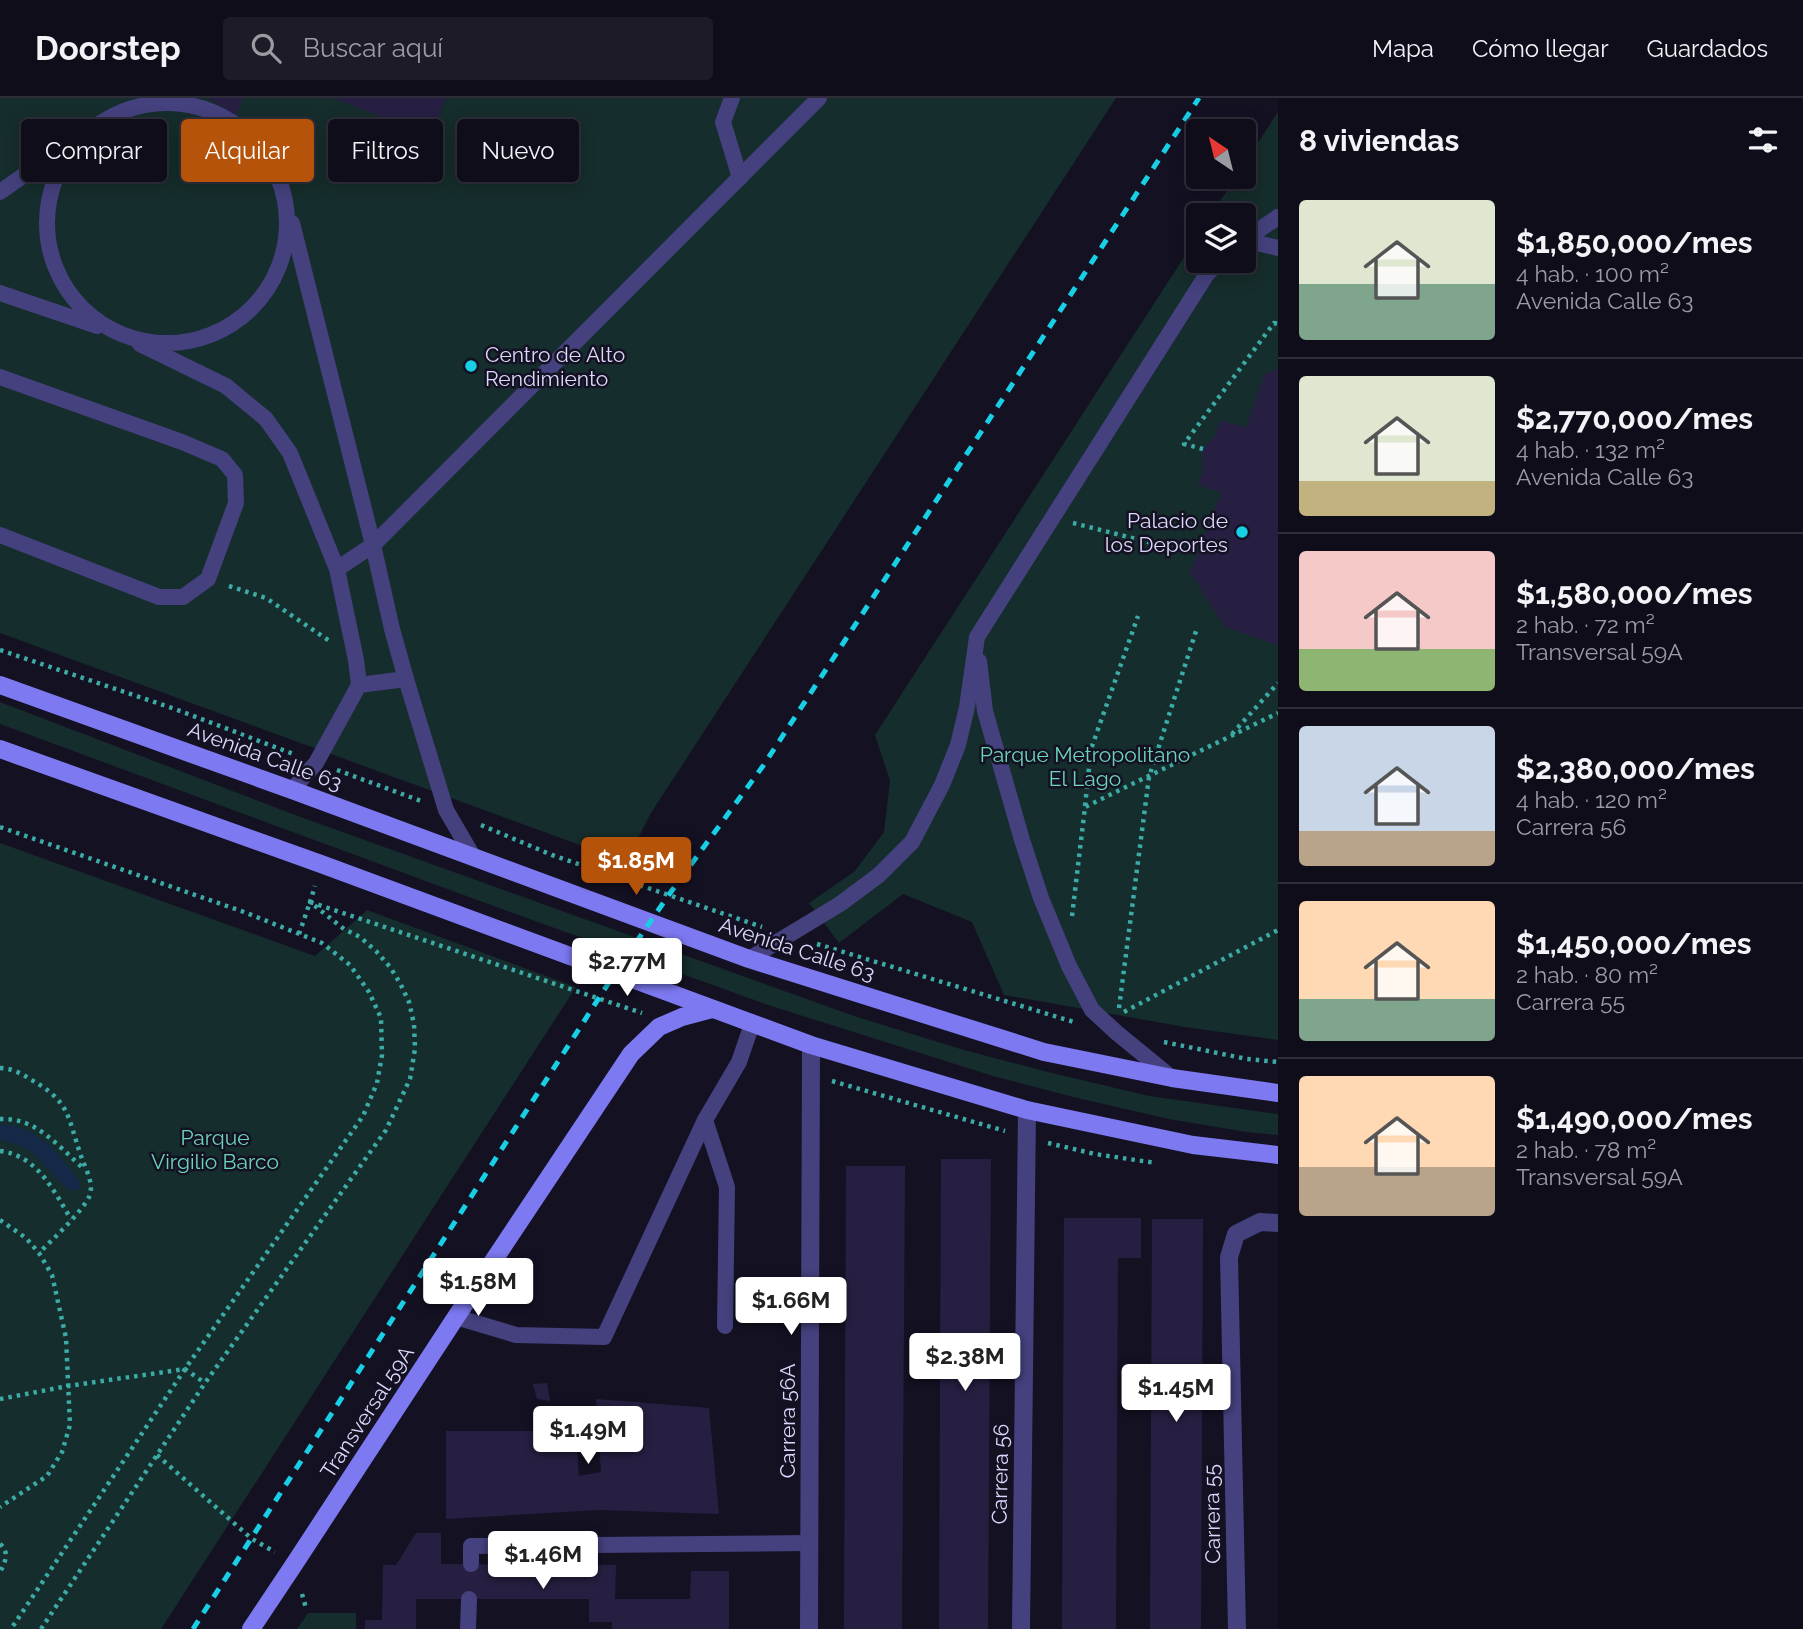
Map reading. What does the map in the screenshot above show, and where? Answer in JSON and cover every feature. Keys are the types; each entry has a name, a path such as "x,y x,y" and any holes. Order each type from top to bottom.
{"main road":[{"name":"Avenida Calle 63","path":"0,685 749,958 1044,1052 1172,1078 1278,1093"},
{"path":"0,749 811,1045 1027,1110 1193,1145 1278,1156"},
{"name":"Transversal 59A","path":"250,1629 631,1054 659,1027 712,1009"}],"street":[{"name":"Carrera 56A","path":"809,1629 811,1045"},
{"name":"Carrera 56","path":"1021,1629 1027,1110"},
{"name":"Carrera 55","path":"1237,1629 1229,1257 1236,1234 1260,1222 1278,1223"}],"lane":[{"path":"732,98 723,122 740,178"},
{"path":"337,569 373,545 819,98"},
{"path":"106,119 134,106 173,102 211,109 244,129 270,158 285,194 406,679 446,810 474,858"},
{"path":"0,192 21,177"},
{"path":"54,182 50,189 45,230 55,271 78,305 111,330 226,386 266,419 290,453 337,569 359,685 316,763 292,790"},
{"path":"0,293 148,342 188,342 225,328 256,304 278,271 288,233 285,194"},
{"path":"1256,232 1278,217"},
{"path":"1256,243 1278,248"},
{"path":"749,958 840,904 879,875 912,842 942,785 958,745 967,707 977,638 1208,273"},
{"path":"0,377 222,459 235,475 236,503 208,579 183,597 159,597 0,535"},
{"path":"977,638 985,711 1041,898 1069,965 1093,1010 1172,1078"},
{"path":"359,685 406,679"},
{"path":"456,1317 516,1335 604,1337 705,1120 739,1062 752,1024"},
{"path":"705,1120 727,1187 725,1326"},
{"path":"471,1564 471,1546 809,1543"},
{"path":"468,1629 469,1600"}],"path":[{"path":"1203,449 1184,444 1274,323 1278,324"},
{"path":"1052,518 1160,545"},
{"path":"208,579 266,598 356,660"},
{"path":"1072,917 1091,749 1138,616"},
{"path":"1118,1015 1149,777 1197,628"},
{"path":"0,650 175,709 446,810 552,855 788,935 1046,1015 1117,1033"},
{"path":"1228,738 1278,683"},
{"path":"1085,807 1278,713"},
{"path":"0,827 244,912 322,943 350,964 369,992 381,1018 382,1055 377,1083 363,1116 185,1369 11,1629"},
{"path":"299,934 321,864"},
{"path":"310,902 670,1022"},
{"path":"41,1629 205,1383 386,1130 410,1079 415,1049 414,1024 409,1002 400,983 376,951 310,902"},
{"path":"1118,1015 1278,930"},
{"path":"1111,1005 1118,1015"},
{"path":"1156,1041 1247,1059 1278,1062"},
{"path":"0,1068 22,1074 59,1099 68,1114 91,1184 90,1195 39,1253"},
{"path":"0,1119 21,1121 34,1127 86,1171"},
{"path":"0,1151 16,1154 40,1171 71,1219"},
{"path":"0,1220 26,1238 52,1275 66,1338 70,1425 62,1452 47,1476 0,1507"},
{"path":"0,1399 185,1369 205,1383"},
{"path":"157,1455 252,1539 295,1563"},
{"path":"0,1544 6,1554 0,1573"}],"green space":[{"name":"Centro de Alto Rendimiento","path":"0,98 1116,98 651,813 626,862 0,633"},
{"name":"Parque Metropolitano El Lago","path":"1278,112 1278,1040 1185,1027 1004,995 972,922 903,894 839,943 809,903 855,871 884,832 890,781 875,735 1186,254 1186,273 1256,273 1256,203 1219,203 1228,189 1256,189 1256,146"},
{"path":"0,702 298,816 854,1016 964,1050 1149,1096 1278,1114 1278,1135 1169,1119 1073,1097 993,1076 768,1005 0,724"},
{"name":"Parque Virgilio Barco","path":"0,843 315,956 367,910 576,987 161,1629 0,1629"},
{"path":"308,1613 356,1613 356,1629 297,1629"}],"water":[{"path":"0,1124 26,1130 47,1143 80,1182 79,1189 71,1191 23,1147 0,1140"}],"building":[{"path":"208,98 243,98 236,117"},
{"path":"333,98 446,98 438,119 387,119"},
{"name":"Palacio de los Deportes","path":"1278,368 1278,645 1225,627 1190,572 1221,493 1198,485 1203,472 1203,449 1215,436 1221,420 1246,428 1264,375"},
{"path":"941,1159 991,1159 988,1629 939,1629"},
{"path":"846,1166 905,1166 902,1629 844,1629"},
{"path":"1064,1218 1141,1218 1141,1258 1118,1258 1116,1629 1062,1629"},
{"path":"1152,1219 1203,1219 1201,1629 1150,1629"},
{"path":"547,1383 550,1401 537,1399 533,1384"},
{"path":"596,1399 709,1408 719,1514 599,1510 446,1519 446,1431 576,1431 579,1476 601,1472"},
{"path":"416,1533 441,1533 441,1564 616,1565 615,1599 690,1599 691,1571 729,1571 729,1629 612,1629 612,1622 589,1622 589,1599 416,1599 416,1629 365,1629 365,1620 382,1620 383,1565 396,1565"}],"railway":[{"path":"193,1629 615,973 763,766 1199,98"}],"place":[{"name":"Centro de Alto Rendimiento","path":"471,366"},
{"name":"Palacio de los Deportes","path":"1242,532"}]}
